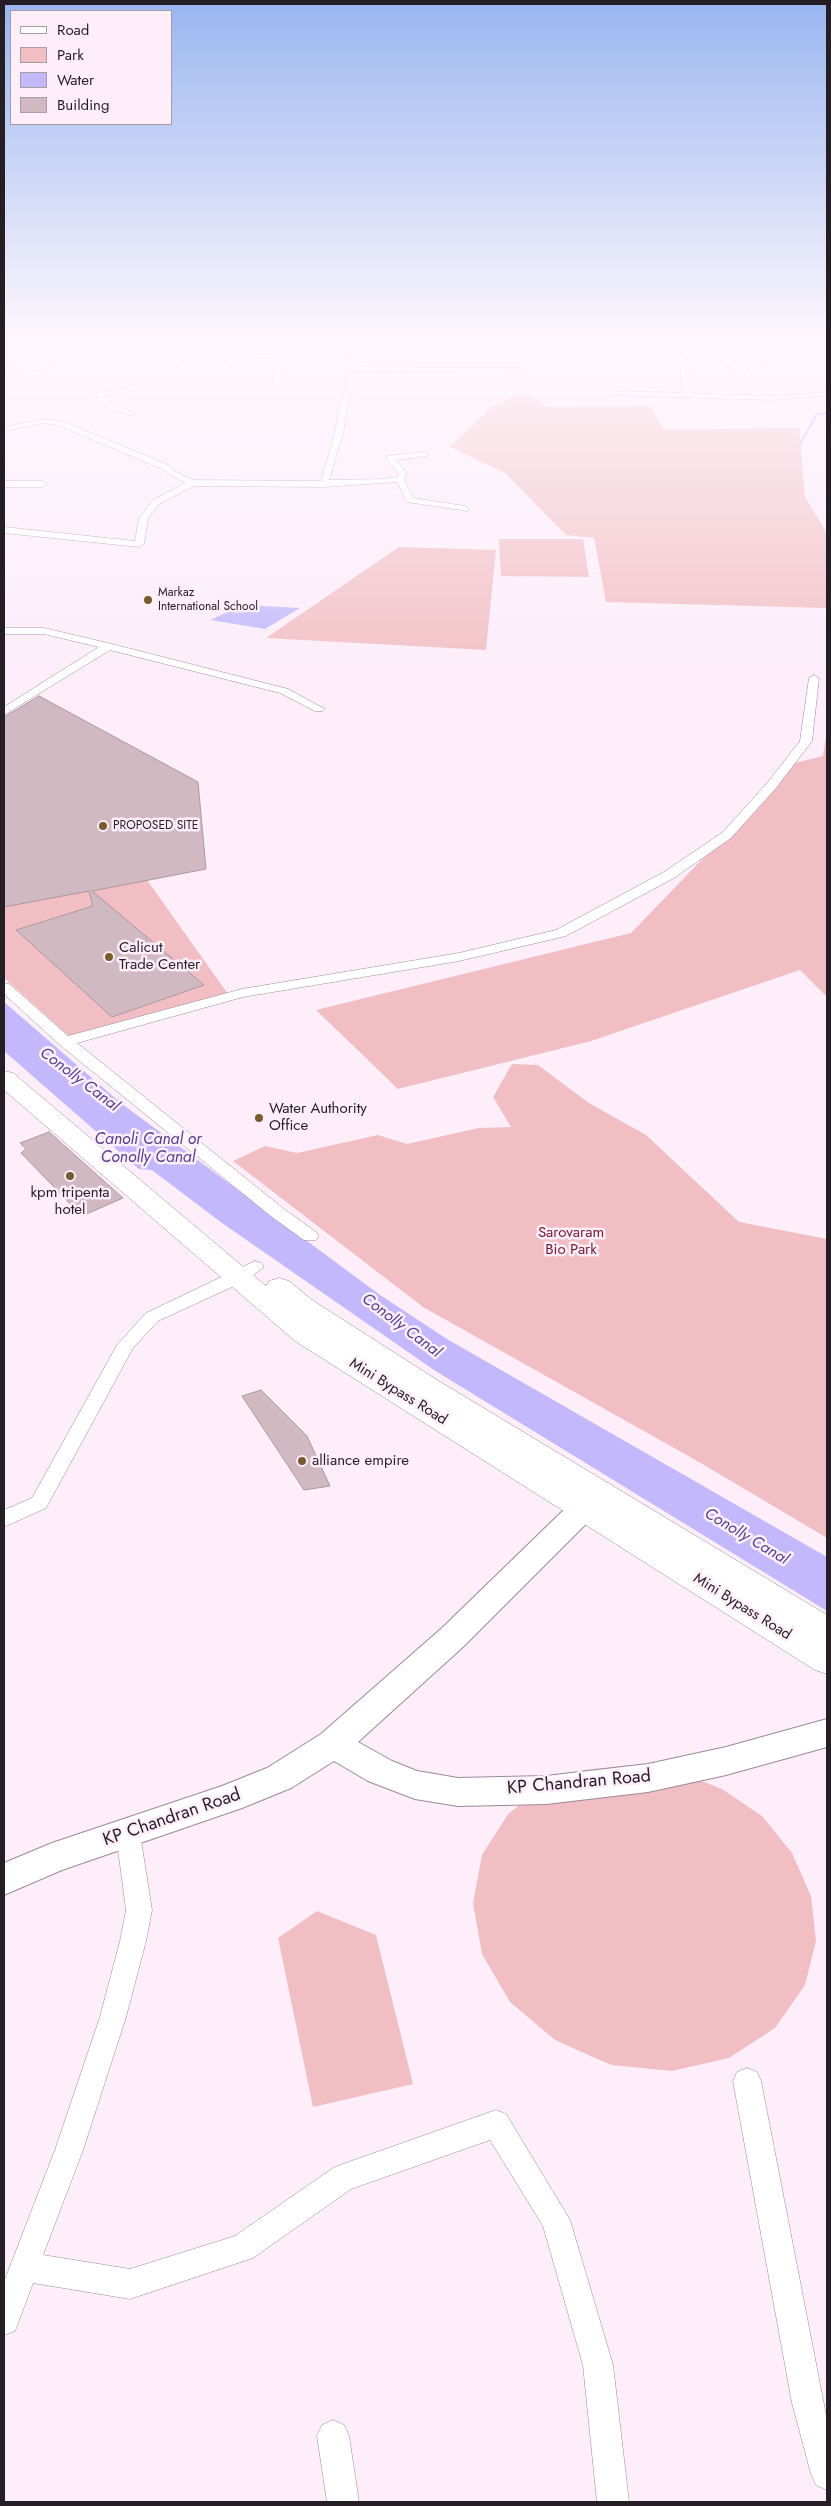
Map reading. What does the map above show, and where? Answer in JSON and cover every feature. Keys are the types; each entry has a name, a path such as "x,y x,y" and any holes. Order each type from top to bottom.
{"main road":[{"name":"Mini Bypass Road","path":"4,1069 84,1135 199,1219 247,1272"},
{"name":"Mini Bypass Road","path":"4,1078 247,1272 426,1387 827,1660"},
{"name":"Mini Bypass Road","path":"593,1501 827,1632"},
{"path":"333,1744 453,1637 593,1501"},
{"name":"KP Chandran Road","path":"4,1879 52,1858 128,1834 230,1798 279,1778 333,1744 380,1770 415,1785 458,1792 546,1790 648,1778 726,1761 827,1733"}],"street":[{"path":"136,455 163,466 173,474 192,482 324,484 400,479"},
{"path":"324,484 333,455"},
{"path":"400,479 403,474 390,458 416,455"},
{"path":"400,479 410,500 465,510"},
{"path":"4,530 139,544 144,518 156,502 192,482"},
{"path":"4,484 43,484"},
{"path":"4,631 44,631 108,646 284,691 319,709"},
{"path":"4,712 108,646"},
{"path":"65,1042 242,993 449,958 561,933 669,875 727,835 772,785 806,741 814,678"},
{"path":"4,988 65,1042 278,1213 310,1236"},
{"path":"4,1519 39,1503 126,1345 152,1317 247,1272"},
{"path":"4,2320 69,2150 113,2017 133,1941 139,1910 128,1834"},
{"path":"747,2081 807,2403 827,2474"},
{"path":"24,2267 130,2284 243,2248 343,2178 496,2124 556,2220 598,2366 613,2502"},
{"path":"333,2436 343,2502"}],"green space":[{"path":"467,455 801,455 805,497 827,533 827,608 606,602 594,538 566,535 505,473"},
{"path":"499,539 583,539 589,577 501,576"},
{"path":"399,547 496,550 486,650 266,638"},
{"path":"827,730 827,997 800,970 591,1041 398,1089 316,1010 631,933 763,796 787,765 823,756"},
{"path":"136,798 130,856 228,994 71,1038 4,978 4,807"},
{"name":"Sarovaram Bio Park","path":"512,1064 538,1065 589,1103 646,1135 739,1222 827,1239 827,1538 699,1462 423,1307 233,1161 265,1146 297,1153 378,1135 407,1144 479,1128 511,1127 493,1097"},
{"path":"630,1765 677,1771 722,1789 762,1816 792,1853 811,1896 816,1941 805,1985 775,2028 729,2058 672,2071 611,2065 555,2040 510,2002 482,1954 473,1903 482,1855 508,1814 542,1787 584,1770"},
{"path":"317,1911 376,1935 413,2084 313,2107 278,1938"}],"water":[{"path":"243,605 300,608 265,629 210,620"},
{"path":"4,1002 122,1104 380,1295 447,1339 827,1557 827,1611 434,1370 222,1223 152,1170 139,1169 4,1051"}],"building":[{"name":"PROPOSED SITE","path":"39,696 198,782 206,869 92,891 204,985 112,1017 16,930 93,906 89,891 4,907 4,717"},
{"name":"kpm tripenta hotel","path":"49,1132 123,1198 82,1216 21,1153 26,1149 20,1143"},
{"name":"alliance empire","path":"261,1390 307,1436 330,1486 304,1490 242,1396"}],"place":[{"name":"Markaz International School","path":"148,600"},
{"name":"PROPOSED SITE","path":"103,826"},
{"name":"Calicut Trade Center","path":"109,957"},
{"name":"Water Authority Office","path":"259,1118"},
{"name":"kpm tripenta hotel","path":"70,1176"},
{"name":"alliance empire","path":"302,1461"}],"water label":[{"name":"Conolly Canal","path":"79,1080"},
{"name":"Canoli Canal or Conolly Canal","path":"148,1149"},
{"name":"Conolly Canal","path":"401,1326"},
{"name":"Conolly Canal","path":"746,1537"}]}
